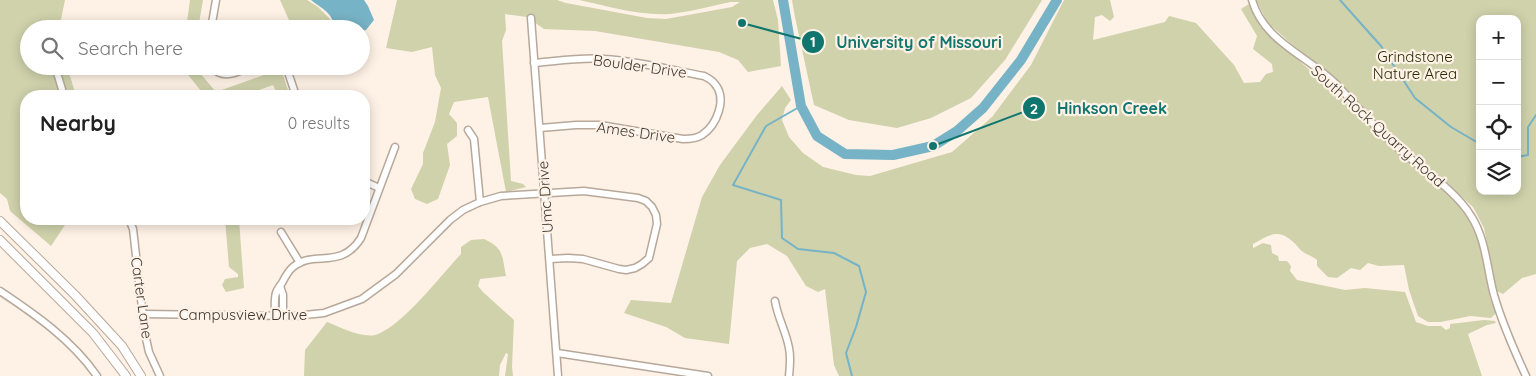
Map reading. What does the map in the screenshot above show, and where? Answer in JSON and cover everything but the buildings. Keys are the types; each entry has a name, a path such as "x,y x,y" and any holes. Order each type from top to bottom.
{"main road":[{"path":"0,221 82,302 122,346 141,376"},
{"path":"0,240 93,333 126,376"}],"street":[{"path":"213,20 216,0"},
{"name":"South Rock Quarry Road","path":"1252,0 1259,17 1274,36 1335,83 1378,130 1465,206 1479,230 1495,297 1511,343 1526,376"},
{"name":"Umc Drive","path":"531,18 558,376"},
{"name":"Boulder Drive","path":"534,63 604,59 704,76 714,82 719,90 720,110"},
{"path":"58,75 62,90"},
{"path":"289,75 294,90"},
{"name":"Ames Drive","path":"540,128 600,125 682,139 692,139 701,135 710,127 720,110"},
{"path":"468,130 474,139 480,202"},
{"path":"370,214 395,147"},
{"path":"370,184 380,188"},
{"name":"Campusview Drive","path":"142,314 283,316 324,313 362,299 396,274 450,220 463,210 480,202 501,196 584,190 638,198 646,201 656,215 657,224 649,258 635,268 619,269 583,259 550,259"},
{"name":"Carter Lane","path":"132,225 145,334 149,352 160,376"},
{"path":"275,316 276,294 293,266 346,254 355,248 366,225"},
{"path":"281,232 300,263"},
{"path":"280,286 283,295 283,316"},
{"path":"0,291 32,312 55,331 88,363 97,376"},
{"path":"775,302 777,314 789,348 789,376"},
{"path":"557,353 708,376"}],"green space":[{"path":"0,0 65,0 61,20 20,20 20,75 70,75 74,90 20,90 20,220 10,211 7,199 0,193"},
{"path":"190,0 203,0 200,20 187,20"},
{"path":"280,0 307,0 318,7 330,20 289,20"},
{"path":"397,0 557,0 647,18 666,19 732,7 740,2 731,2 678,13 647,14 579,0 773,0 778,20 781,66 748,72 738,60 719,52 595,31 544,29 527,17 505,14 506,30 502,41 511,181 523,184 526,187 506,192 488,97 454,102 449,114 457,123 457,136 447,144 450,165 438,199 427,204 415,199 411,189 423,164 423,153 435,122 441,88 435,75 432,47 412,52 386,48"},
{"path":"792,0 1042,0 1005,60 971,98 931,118 897,128 849,120 814,105"},
{"path":"1064,0 1110,0 1114,17 1110,21 1102,15 1095,17 1093,40 1165,22 1169,16 1196,23 1234,65 1244,83 1260,82 1266,74 1273,72 1272,64 1253,49 1257,36 1241,9 1249,4 1261,27 1464,207 1477,232 1490,298 1496,313 1491,318 1470,316 1441,322 1428,322 1418,316 1409,290 1404,265 1379,266 1368,263 1360,270 1351,268 1337,278 1328,277 1317,266 1317,260 1303,252 1292,241 1282,235 1268,236 1253,244 1253,248 1263,243 1271,245 1272,253 1278,256 1279,261 1287,261 1291,266 1290,271 1297,280 1345,290 1365,288 1405,292 1416,322 1428,326 1441,326 1446,330 1450,328 1450,324 1484,320 1495,321 1496,323 1468,334 1482,376 839,376 834,365 825,289 818,292 806,286 787,256 767,244 750,248 737,261 729,344 685,338 666,327 624,313 631,300 671,303 702,197 720,165 757,115 782,86 791,100 785,108 782,120 789,137 803,153 823,167 856,175 870,176 952,152 992,117 1031,65"},
{"name":"Grindstone Nature Area","path":"1256,0 1536,0 1536,274 1522,278 1503,294 1497,291 1484,228 1473,207 1268,23"},
{"path":"188,75 202,75 214,90 200,90"},
{"path":"264,75 283,75 288,90 275,90 273,85 259,90 222,90"},
{"path":"26,225 65,225 51,246"},
{"path":"226,225 239,225 244,288 226,292 222,285 225,279 238,277 238,274 229,267"},
{"path":"484,239 499,249 503,258 506,276 480,279 478,286 514,320 513,376 505,376 508,354 506,353 500,365 499,376 304,376 305,350 327,322 351,332 369,336 385,330 408,312 432,287 461,254 461,247 471,240"}],"water":[{"path":"311,0 364,0 374,20 370,25 370,20 333,20"}],"waterway":[{"path":"783,0 801,106 817,136 845,154 893,155 933,146 957,131 983,108 1021,60 1057,0"},
{"path":"1340,0 1381,46 1415,98 1451,127 1476,142"},
{"path":"801,106 766,126 733,185 781,200 782,238 798,249 834,253 859,266 866,292 846,353 852,376"},
{"path":"1521,156 1528,155 1528,127 1536,115"}],"place":[{"name":"University of Missouri","path":"742,23"},
{"name":"Hinkson Creek","path":"933,146"}]}
